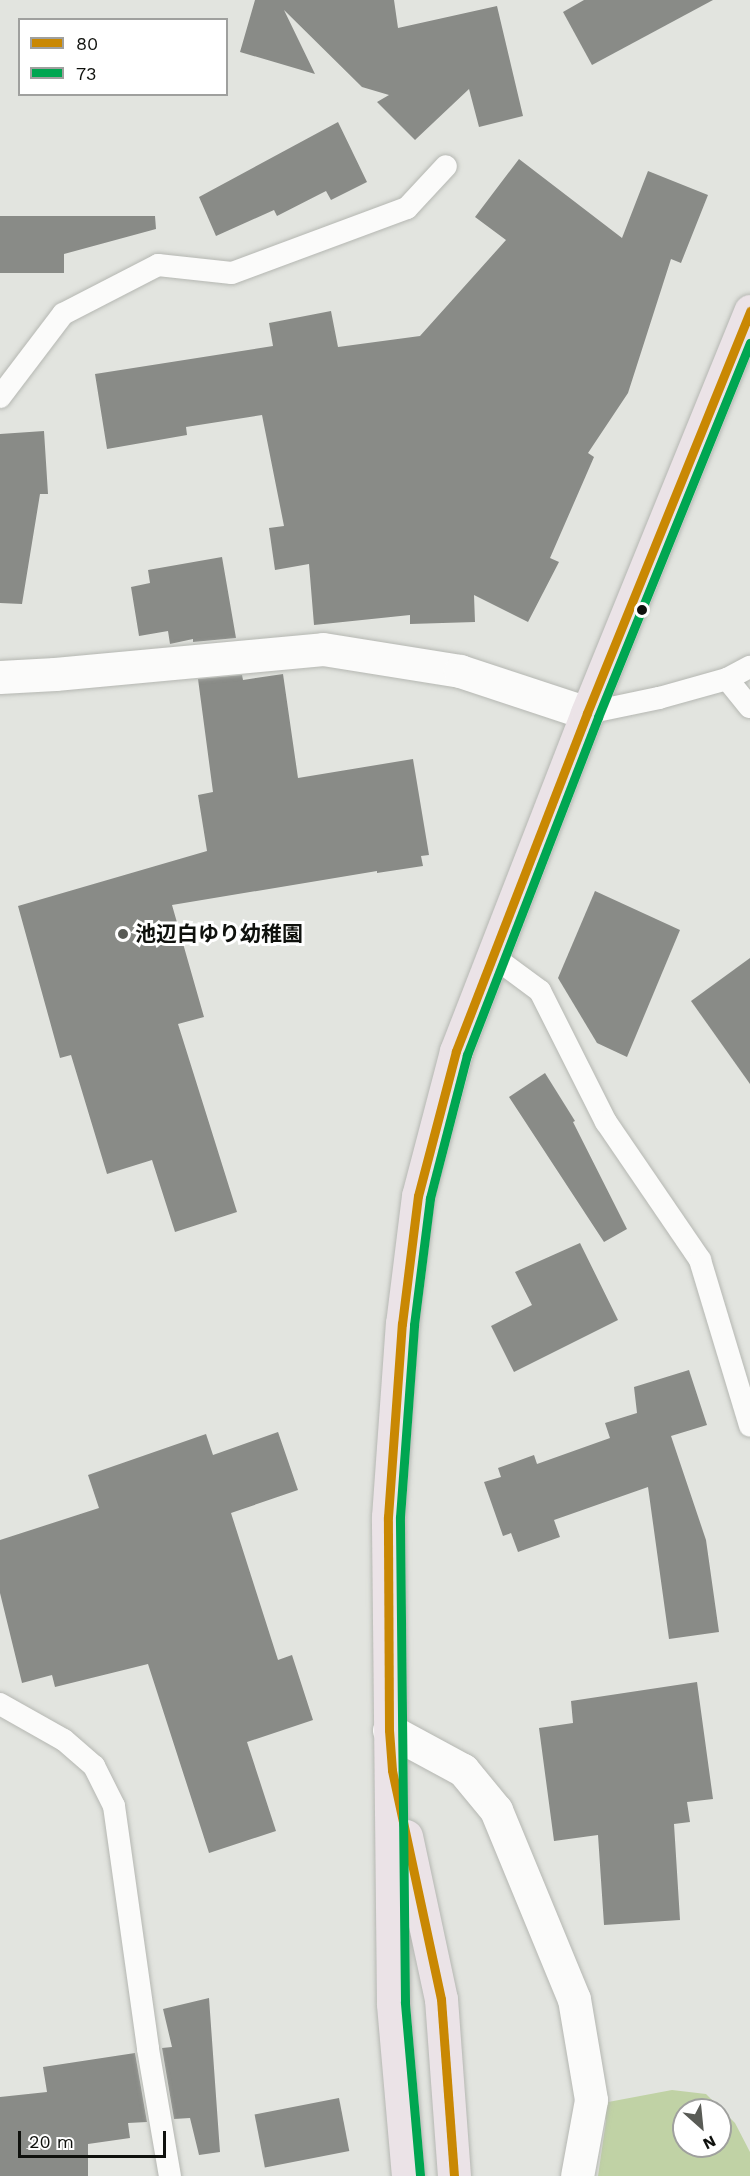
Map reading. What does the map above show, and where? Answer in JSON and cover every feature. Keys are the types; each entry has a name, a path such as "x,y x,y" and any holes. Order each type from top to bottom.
{"main road":[{"path":"408,2176 393,2002 388,1517 402,1324 418,1196 456,1051 587,713 747,325"},
{"path":"392,1770 441,1998 454,2176"}],"street":[{"path":"0,676 56,674 323,649 460,671 587,713"},
{"path":"389,1730 463,1770 496,1810 574,1999 591,2100 577,2176"}],"lane":[{"path":"0,397 63,314 158,265 232,273 407,208 446,166"},
{"path":"587,713 659,698 727,679 750,667"},
{"path":"727,679 750,706"},
{"path":"494,957 540,991 606,1122 700,1260 750,1426"},
{"path":"0,1704 64,1740 94,1766 114,1806 148,2049 170,2176"}],"green space":[{"path":"672,2090 706,2094 710,2098 672,2098 672,2158 732,2158 732,2120 750,2152 750,2176 598,2176 606,2121 603,2103"}],"building":[{"path":"255,0 394,0 398,28 497,6 523,116 479,127 469,89 415,140 377,102 389,95 362,87 284,10 315,74 240,52"},
{"path":"584,0 713,0 592,65 563,12"},
{"path":"338,122 367,182 331,200 326,191 277,216 274,210 216,236 199,197"},
{"path":"519,159 622,238 648,171 708,195 681,263 671,259 628,393 588,453 594,457 550,558 559,562 528,622 474,595 475,622 410,624 410,615 314,625 309,564 275,570 269,528 284,526 262,415 186,427 187,435 107,449 95,374 273,346 269,323 331,311 338,347 420,336 506,240 475,217"},
{"path":"0,216 155,216 156,229 64,254 64,273 0,273"},
{"path":"44,431 48,494 40,494 22,604 0,603 0,434"},
{"path":"222,557 236,638 193,642 193,639 170,644 168,631 139,636 131,587 150,583 148,570"},
{"path":"283,674 298,778 413,759 429,855 421,856 423,866 377,873 377,871 172,905 204,1017 178,1024 237,1212 175,1232 152,1160 107,1174 71,1055 60,1058 18,906 207,851 198,795 213,792 198,679 242,675 243,680"},
{"path":"595,891 680,930 627,1057 597,1043 558,978"},
{"path":"750,958 750,1084 691,1001"},
{"path":"545,1073 575,1121 573,1122 627,1229 604,1242 509,1097"},
{"path":"580,1243 618,1320 514,1372 491,1326 532,1305 515,1272"},
{"path":"689,1370 707,1425 671,1436 706,1540 719,1632 669,1639 648,1487 554,1520 560,1537 518,1552 511,1533 503,1536 484,1482 501,1477 498,1468 534,1455 537,1464 610,1438 605,1423 637,1413 634,1387"},
{"path":"278,1432 298,1490 231,1513 278,1660 292,1655 313,1720 247,1742 276,1831 209,1853 148,1664 55,1687 52,1675 22,1683 0,1593 0,1540 99,1508 88,1475 206,1434 213,1455"},
{"path":"697,1682 713,1799 687,1802 690,1822 674,1824 680,1920 604,1925 598,1835 554,1841 539,1728 573,1723 571,1701"},
{"path":"209,1998 220,2152 199,2155 190,2118 174,2119 162,2048 172,2047 163,2009"},
{"path":"135,2053 147,2122 128,2123 130,2138 88,2144 88,2176 0,2176 0,2097 47,2092 43,2067"},
{"path":"339,2098 349,2151 265,2167 255,2114"}],"transit line":[{"name":"80","path":"454,2176 441,1999 392,1770 389,1730 388,1517 402,1324 418,1196 456,1051 587,713 750,311"},
{"name":"73","path":"420,2175 405,2002 400,1517 414,1325 430,1198 467,1055 598,717 750,343"}],"place":[{"name":"池辺白ゆり幼稚園","path":"123,934"}]}
